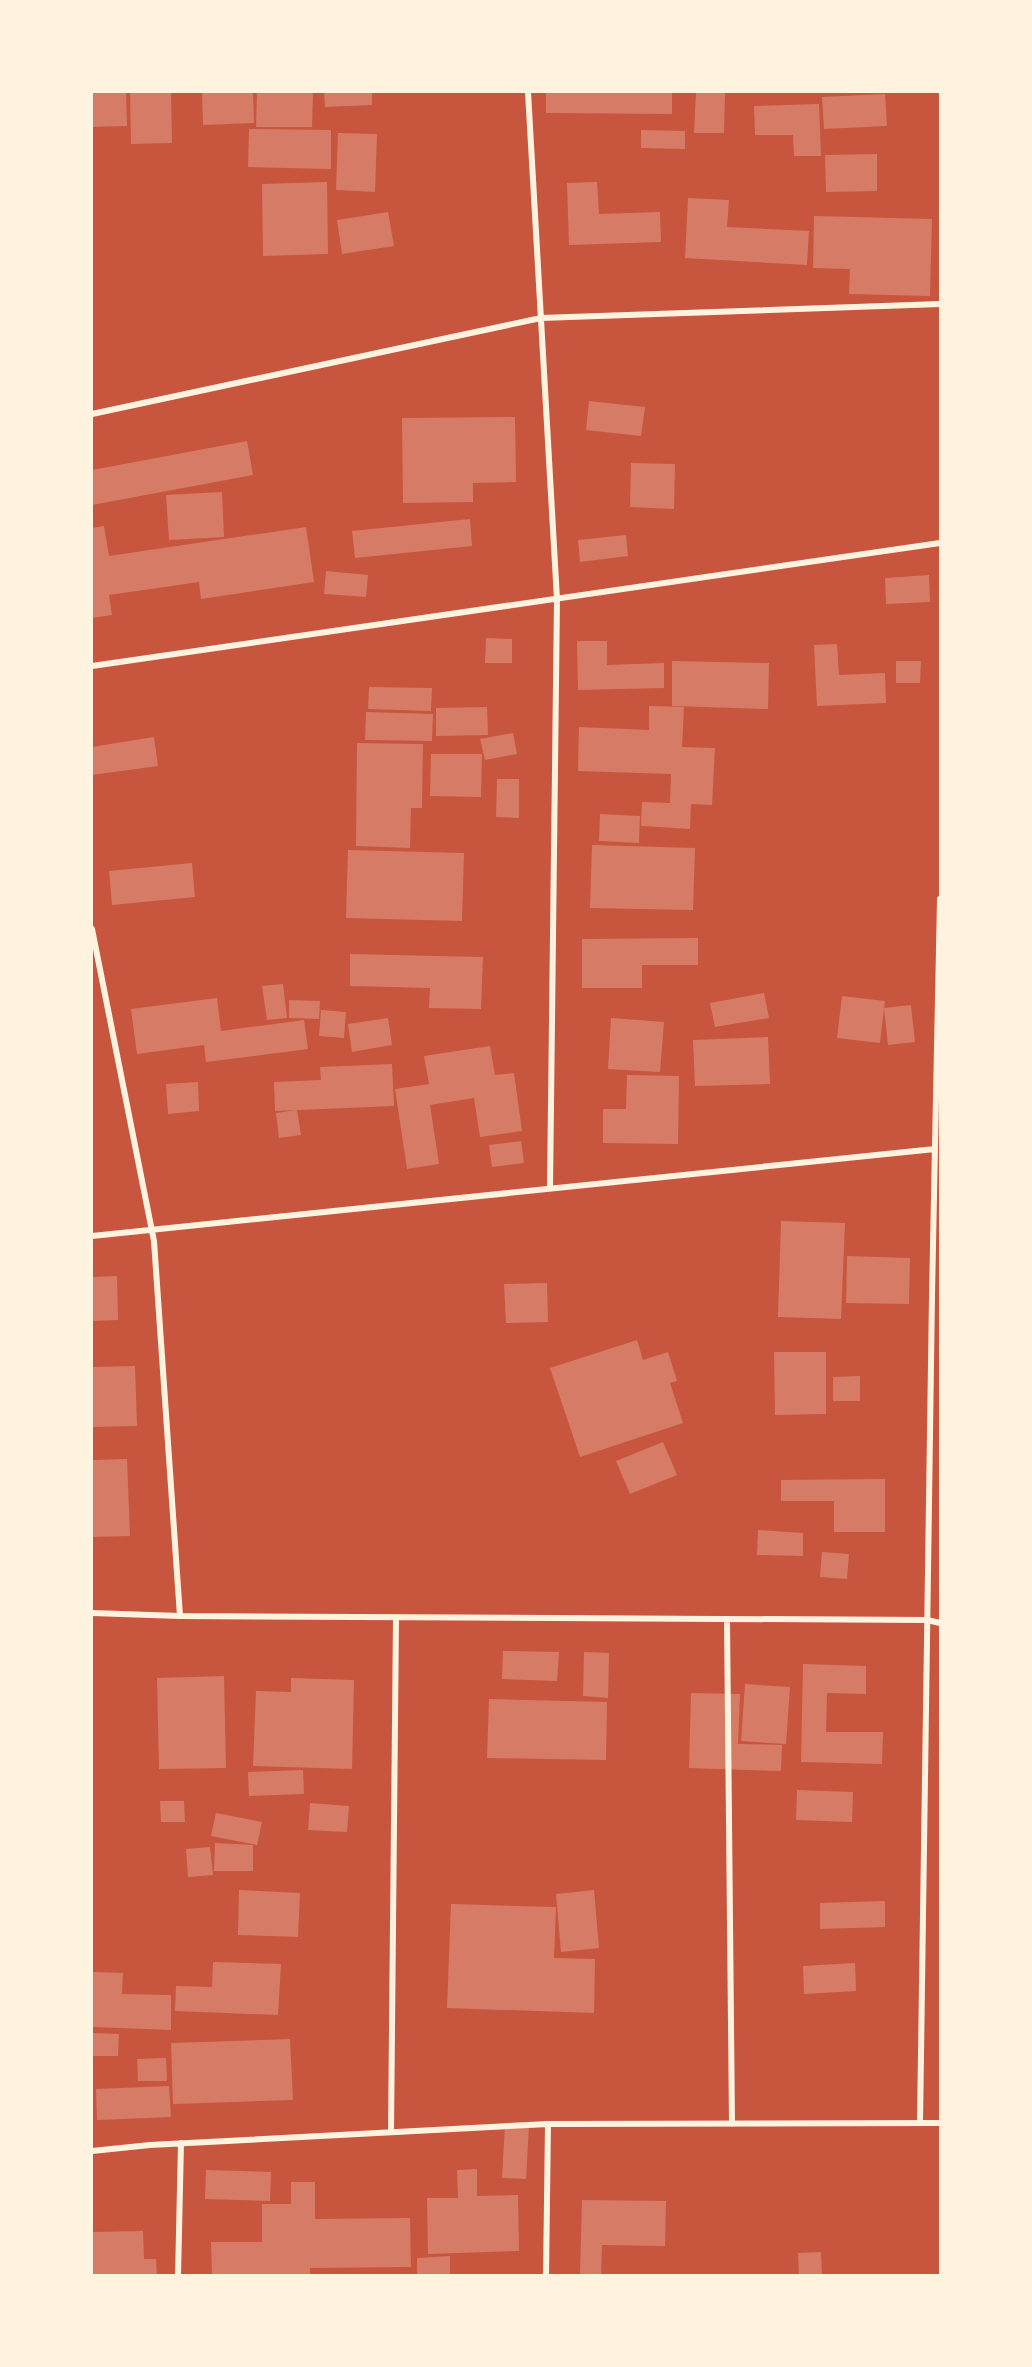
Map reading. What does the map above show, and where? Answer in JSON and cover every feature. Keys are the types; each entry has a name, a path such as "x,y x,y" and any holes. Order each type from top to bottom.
{"street":[{"path":"528,92 557,599 550,1188"},
{"path":"92,414 541,318 940,304"},
{"path":"92,666 940,543"},
{"path":"920,2123 940,899"},
{"path":"92,929 152,1230 180,1616"},
{"path":"92,1236 935,1149"},
{"path":"932,1295 940,1295"},
{"path":"92,1613 396,1618 927,1620 940,1623"},
{"path":"391,2132 396,1618"},
{"path":"727,1619 732,2124"},
{"path":"92,2151 181,2143 548,2124 940,2123"},
{"path":"546,2276 548,2124"},
{"path":"178,2276 181,2143"}],"building":[{"path":"92,92 126,92 127,126 92,127"},
{"path":"130,92 171,92 172,143 131,144"},
{"path":"202,92 253,92 254,123 203,125"},
{"path":"257,92 313,92 312,127 256,127"},
{"path":"324,92 372,92 372,105 325,107"},
{"path":"546,92 672,92 672,114 546,113"},
{"path":"696,92 725,92 724,133 694,133"},
{"path":"885,94 887,126 824,129 822,97"},
{"path":"819,104 821,156 794,156 793,135 755,135 754,106"},
{"path":"249,129 331,130 331,169 248,167"},
{"path":"641,130 685,131 685,149 641,148"},
{"path":"338,133 377,134 375,192 336,190"},
{"path":"877,154 877,191 826,192 825,155"},
{"path":"327,182 328,254 263,256 262,184"},
{"path":"597,182 599,214 660,212 661,242 569,245 567,183"},
{"path":"688,198 729,200 727,227 809,231 807,265 685,258"},
{"path":"388,212 394,246 342,254 337,220"},
{"path":"814,216 932,219 930,296 849,294 850,269 813,268"},
{"path":"589,401 645,407 641,436 586,430"},
{"path":"515,417 516,482 473,483 473,502 403,503 402,418"},
{"path":"247,441 253,475 92,505 92,470"},
{"path":"631,463 675,464 674,509 630,507"},
{"path":"222,492 224,537 169,540 166,495"},
{"path":"470,519 472,546 355,558 352,531"},
{"path":"104,526 109,556 306,527 314,582 201,599 199,582 109,595 112,615 92,618 92,528"},
{"path":"626,535 628,556 580,562 578,540"},
{"path":"326,571 368,575 366,597 324,594"},
{"path":"929,575 930,602 886,604 885,578"},
{"path":"486,638 512,639 512,663 485,663"},
{"path":"577,641 607,641 607,665 664,663 664,688 578,690"},
{"path":"837,644 839,675 885,673 886,703 817,706 814,645"},
{"path":"672,661 769,663 768,709 672,706"},
{"path":"896,661 921,661 920,683 896,683"},
{"path":"369,687 432,688 431,711 368,709"},
{"path":"649,706 684,707 682,747 715,748 712,805 691,804 690,829 641,826 642,802 670,803 671,774 578,771 579,727 649,730"},
{"path":"487,707 488,735 436,736 436,708"},
{"path":"366,712 433,714 432,741 365,740"},
{"path":"513,733 517,754 485,760 480,739"},
{"path":"154,737 158,766 92,775 92,747"},
{"path":"357,743 423,744 422,808 411,808 410,848 356,846"},
{"path":"431,754 482,754 481,797 430,796"},
{"path":"497,779 519,779 519,818 496,817"},
{"path":"600,814 640,816 639,843 599,841"},
{"path":"592,845 695,848 693,910 590,908"},
{"path":"348,850 464,853 462,921 346,918"},
{"path":"192,863 195,897 112,905 109,871"},
{"path":"698,938 698,965 642,965 642,988 582,988 582,939"},
{"path":"350,954 483,957 481,1009 429,1008 430,988 350,986"},
{"path":"283,984 287,1018 267,1020 262,986"},
{"path":"764,993 769,1018 715,1027 710,1003"},
{"path":"842,996 885,1001 880,1043 837,1038"},
{"path":"217,998 221,1031 304,1020 308,1049 206,1062 204,1045 137,1054 131,1009"},
{"path":"289,1000 320,1001 319,1019 289,1018"},
{"path":"911,1005 915,1042 888,1045 884,1008"},
{"path":"321,1010 346,1012 344,1038 319,1036"},
{"path":"388,1018 392,1045 352,1052 348,1024"},
{"path":"611,1018 664,1022 660,1072 608,1069"},
{"path":"768,1037 770,1084 695,1086 693,1040"},
{"path":"490,1046 495,1075 514,1073 522,1131 480,1137 474,1098 430,1105 439,1164 407,1169 395,1089 429,1084 424,1056"},
{"path":"392,1064 394,1106 275,1111 274,1082 321,1080 320,1067"},
{"path":"627,1075 679,1076 678,1144 603,1143 603,1109 626,1109"},
{"path":"198,1082 199,1111 168,1114 166,1084"},
{"path":"297,1110 301,1135 279,1138 276,1113"},
{"path":"521,1141 524,1163 492,1167 489,1145"},
{"path":"781,1221 845,1223 841,1319 778,1317"},
{"path":"847,1256 910,1258 909,1304 846,1303"},
{"path":"117,1276 118,1320 92,1321 92,1277"},
{"path":"547,1283 548,1322 506,1323 504,1284"},
{"path":"637,1340 643,1360 668,1352 677,1381 670,1383 683,1423 580,1457 550,1368"},
{"path":"774,1352 826,1352 826,1414 775,1415"},
{"path":"135,1366 137,1426 92,1427 92,1367"},
{"path":"860,1376 860,1401 833,1401 833,1377"},
{"path":"663,1442 677,1475 630,1494 616,1461"},
{"path":"127,1459 130,1536 92,1537 92,1460"},
{"path":"885,1479 885,1532 834,1532 834,1501 781,1501 781,1480"},
{"path":"758,1530 803,1533 803,1556 757,1555"},
{"path":"822,1552 849,1554 847,1579 820,1577"},
{"path":"503,1651 559,1652 557,1681 502,1679"},
{"path":"584,1652 609,1653 608,1698 583,1696"},
{"path":"803,1664 866,1666 866,1694 827,1693 826,1732 883,1732 882,1764 801,1762"},
{"path":"224,1676 226,1768 159,1769 157,1678"},
{"path":"291,1678 354,1680 352,1769 253,1766 256,1691 291,1692"},
{"path":"745,1684 790,1687 786,1744 741,1741"},
{"path":"691,1693 740,1694 738,1744 782,1745 781,1771 689,1768"},
{"path":"489,1699 607,1702 606,1760 487,1758"},
{"path":"303,1770 304,1794 249,1796 248,1772"},
{"path":"797,1790 853,1792 852,1822 796,1820"},
{"path":"160,1801 184,1801 185,1822 161,1822"},
{"path":"310,1803 349,1806 347,1832 308,1830"},
{"path":"216,1813 262,1822 257,1845 211,1836"},
{"path":"215,1843 253,1845 253,1871 214,1871"},
{"path":"210,1847 213,1875 188,1877 186,1849"},
{"path":"239,1890 300,1893 298,1937 238,1935"},
{"path":"594,1890 599,1948 561,1952 556,1894"},
{"path":"885,1901 885,1927 820,1929 820,1903"},
{"path":"451,1904 556,1907 554,1958 595,1959 594,2013 447,2008"},
{"path":"213,1962 281,1964 278,2015 175,2011 176,1986 212,1987"},
{"path":"855,1963 856,1991 804,1994 803,1966"},
{"path":"92,1972 123,1973 122,1994 171,1995 171,2030 92,2027"},
{"path":"93,2033 119,2034 118,2056 93,2056"},
{"path":"290,2039 293,2100 173,2104 171,2043"},
{"path":"166,2058 167,2081 138,2081 137,2059"},
{"path":"169,2086 171,2117 97,2120 96,2089"},
{"path":"505,2125 529,2126 526,2179 502,2178"},
{"path":"477,2169 477,2196 518,2195 519,2251 428,2254 427,2198 458,2198 457,2170"},
{"path":"206,2170 271,2172 270,2201 205,2199"},
{"path":"291,2182 315,2182 315,2219 410,2218 411,2267 310,2268 310,2276 212,2276 211,2242 262,2242 262,2204 291,2204"},
{"path":"582,2200 666,2201 665,2246 602,2245 601,2276 580,2276"},
{"path":"143,2231 144,2259 156,2259 157,2276 92,2276 92,2232"},
{"path":"821,2252 822,2276 799,2276 798,2253"},
{"path":"450,2256 450,2276 417,2276 417,2258"}]}
